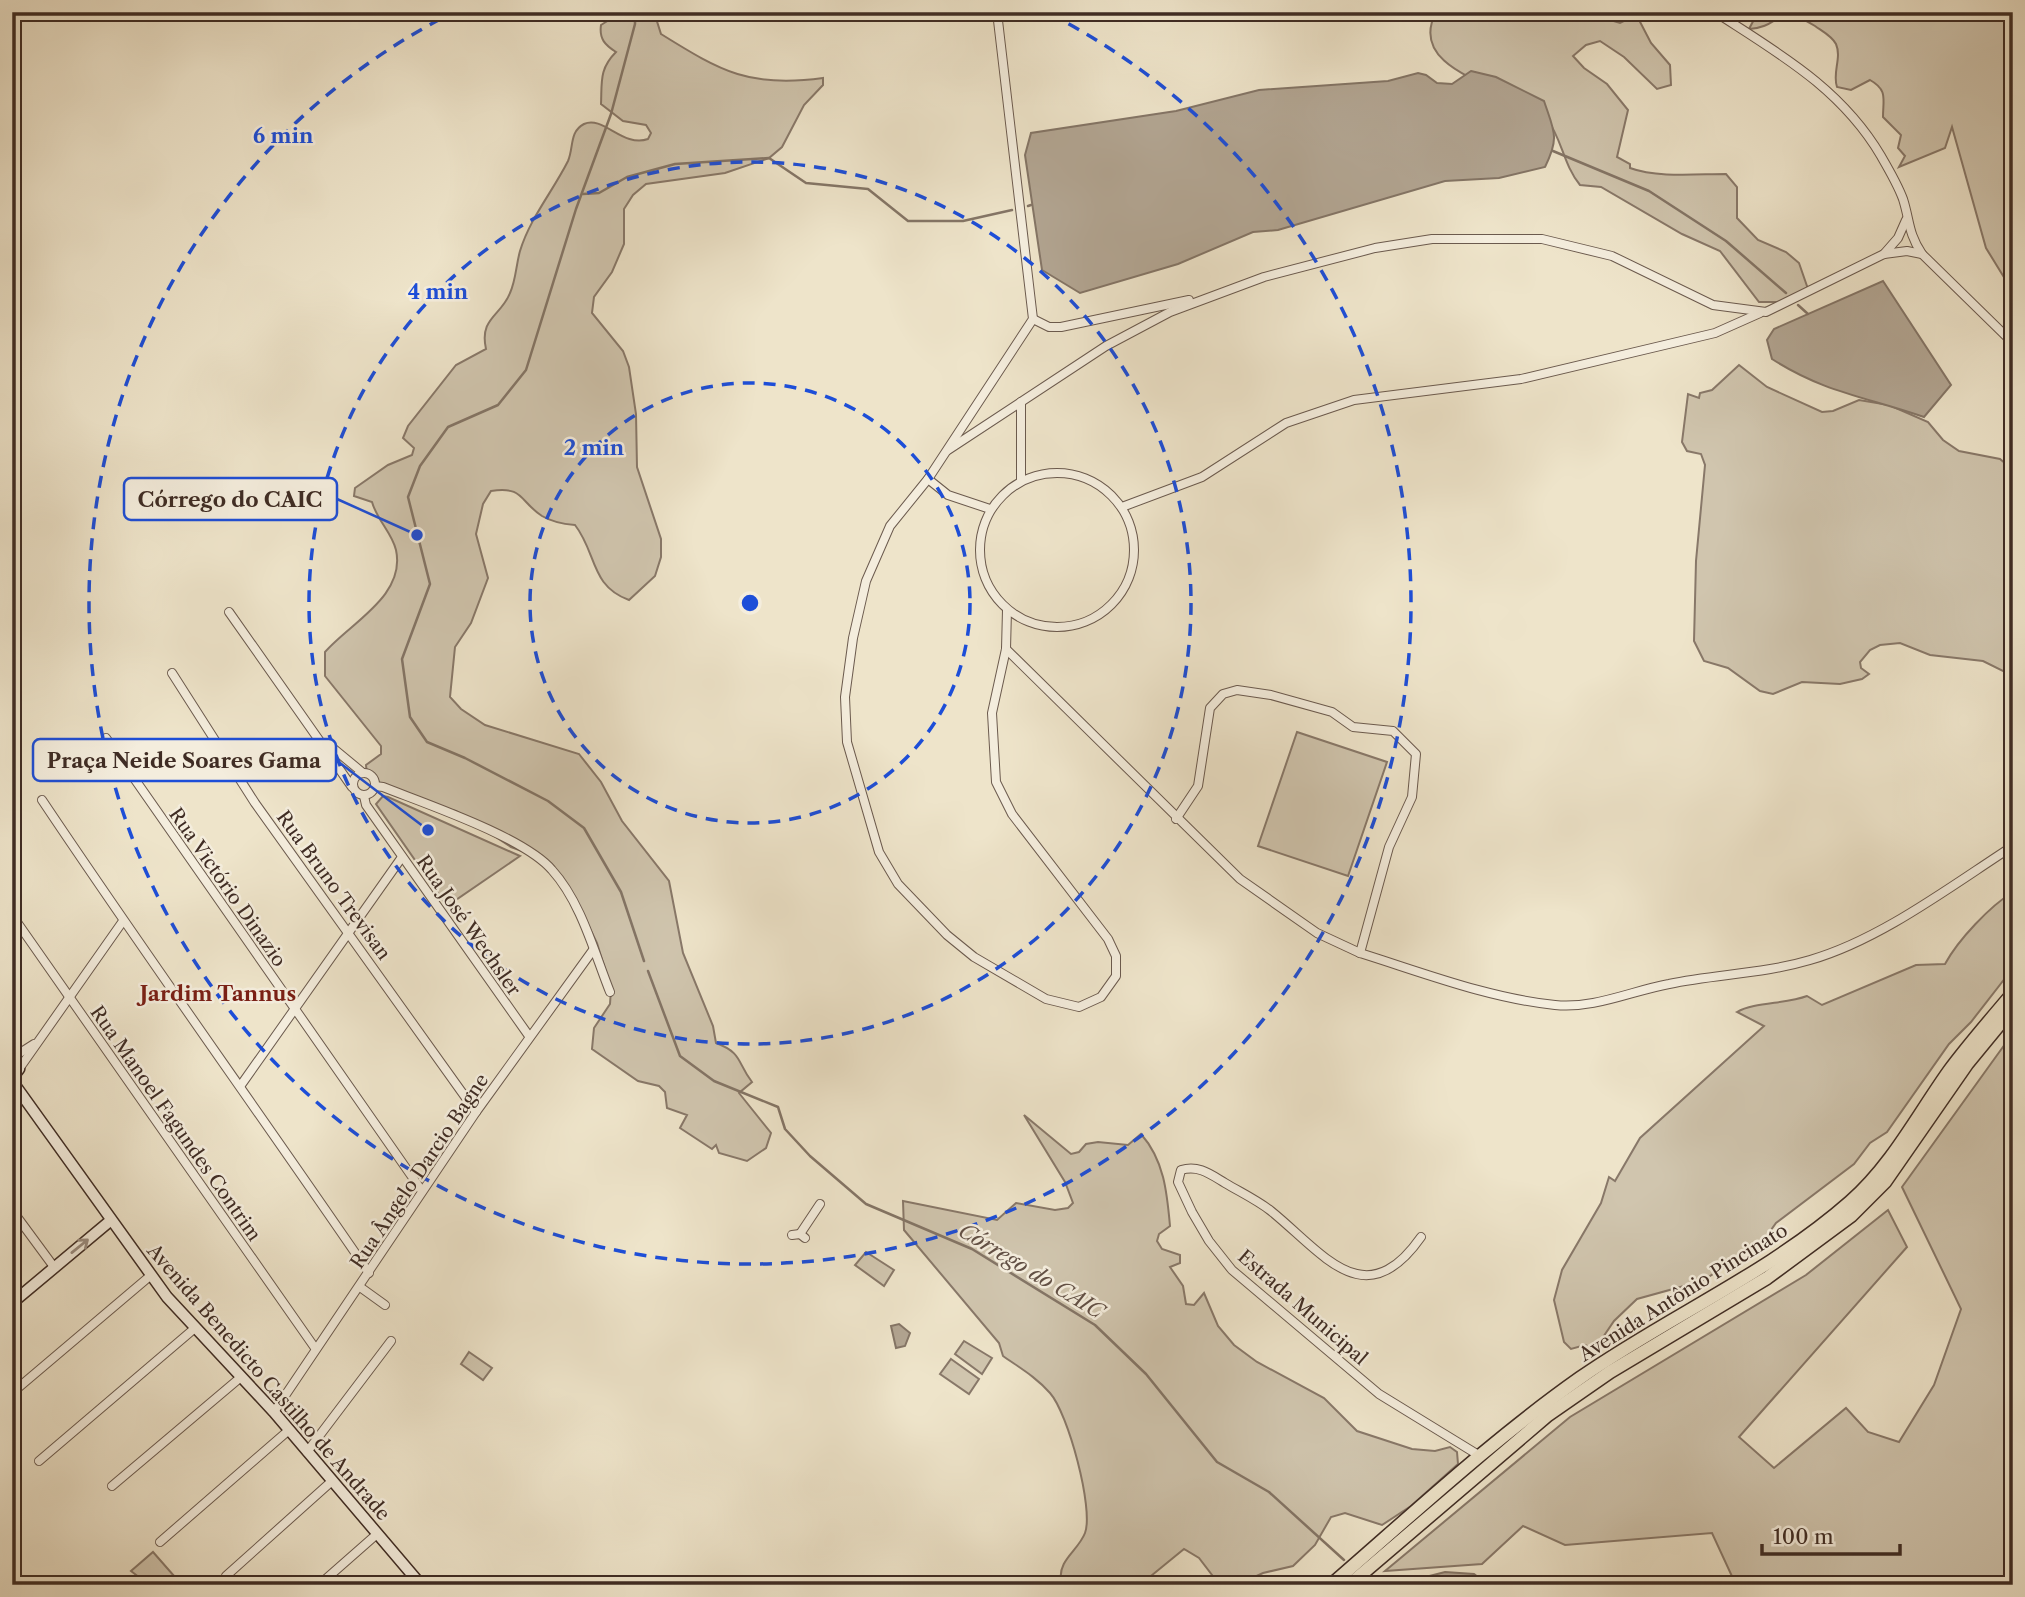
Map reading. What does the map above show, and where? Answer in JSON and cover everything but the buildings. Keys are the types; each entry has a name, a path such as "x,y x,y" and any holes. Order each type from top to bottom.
{"main road":[{"name":"Avenida Antônio Pincinato","path":"1331,1585 1480,1456 1581,1378 1756,1273 1810,1236 1853,1199 1889,1160 1949,1072 2013,993"},
{"name":"Avenida Antônio Pincinato","path":"1349,1585 1548,1415 1610,1372 1767,1278 1851,1216 1885,1182 1967,1064 2013,1008"},
{"name":"Avenida Benedicto Castilho de Andrade","path":"14,1070 25,1094 110,1222 150,1276 274,1412 421,1585"},
{"path":"12,1303 110,1222"}],"street":[{"path":"997,12 1033,319 928,479 890,526 866,581 853,638 845,697 847,742 879,852 898,884 947,935 974,957 1026,989 1065,1006 1079,1007 1101,997 1116,976 1116,957 1108,939 1012,814 996,782 992,713 1006,649 1007,611"},
{"path":"1715,12 1809,72 1849,114 1881,156 1903,199 1912,238 1922,254 2013,343"},
{"path":"1884,254 1898,238 1906,220"},
{"path":"946,451 1106,346 1170,312 1301,265 1375,248 1432,239 1542,239 1612,256 1713,305 1766,312"},
{"path":"1122,508 1202,477 1286,423 1354,400 1508,382 1703,336 1766,312 1884,254 1907,251 1922,254"},
{"path":"1033,319 1049,327 1061,327 1215,294"},
{"path":"1730,308 1730,324"},
{"path":"1021,402 1021,481"},
{"path":"1065,472 1088,478 1107,490 1122,508 1132,530 1134,554 1129,578 1117,599 1108,607 1076,625 1052,628 1028,623 1007,611 992,594 980,563 981,530 990,509 1003,493 1021,481 1042,473 1065,472"},
{"path":"928,479 948,495 990,509"},
{"path":"229,612 321,738 356,793 364,796 371,793 375,786 373,779 321,738"},
{"path":"1006,649 1240,879 1317,933 1360,953 1471,988 1555,1005 1588,1005 1671,983 1768,971 1813,959 1859,941 2013,846"},
{"name":"Rua Bruno Trevisan","path":"172,673 255,803 476,1111"},
{"path":"1177,818 1198,786 1210,708 1223,694 1237,690 1271,695 1332,712 1353,727 1393,731 1416,754 1412,797 1389,848 1360,953"},
{"name":"Rua Victório Dinazio","path":"106,738 422,1192"},
{"path":"352,786 356,776 363,773"},
{"path":"375,786 383,786 458,817 538,856 554,871 570,895 610,992"},
{"name":"Rua José Wechsler","path":"364,796 366,804 402,857 529,1036"},
{"path":"42,800 123,921 241,1085 369,1273"},
{"path":"241,1085 402,857"},
{"name":"Rua Manoel Fagundes Contrim","path":"12,915 315,1348"},
{"path":"14,1070 123,921"},
{"name":"Rua Ângelo Darcio Bagne","path":"274,1412 476,1111 593,950"},
{"path":"14,1070 37,1042"},
{"name":"Estrada Municipal","path":"1421,1237 1406,1259 1384,1273 1365,1276 1334,1265 1269,1209 1206,1171 1192,1167 1181,1170 1178,1182 1192,1212 1209,1241 1232,1270 1379,1394 1480,1456"},
{"path":"799,1236 820,1204"},
{"path":"12,1210 54,1267"},
{"path":"12,1393 150,1276"},
{"path":"360,1287 385,1306"},
{"path":"39,1461 195,1328"},
{"path":"307,1452 391,1341"},
{"path":"113,1486 242,1377"},
{"path":"160,1542 289,1430"},
{"path":"226,1576 331,1481"},
{"path":"319,1585 377,1534"}],"shaded area":[{"path":"609,12 654,12 661,34 702,58 738,74 775,81 823,78 823,85 804,105 782,147 769,158 725,173 646,184 633,195 624,209 624,244 612,272 594,297 592,313 623,351 629,367 636,414 637,467 661,539 661,557 655,576 629,600 616,594 601,578 575,525 546,518 516,493 491,491 483,504 476,534 488,578 471,623 455,647 450,697 461,709 485,725 579,754 601,782 622,821 669,881 683,953 713,1026 716,1043 739,1059 752,1082 739,1093 771,1133 766,1148 747,1161 719,1153 716,1145 712,1149 680,1128 687,1115 667,1108 665,1092 659,1086 638,1081 592,1049 594,1028 610,1004 611,989 597,943 575,898 541,858 511,847 456,811 425,804 372,781 367,775 366,765 381,754 381,746 325,676 325,652 385,595 397,566 396,550 372,502 354,496 355,488 388,465 412,455 414,448 403,438 408,426 456,365 486,349 488,324 510,293 524,239 568,161 579,127 591,122 639,141 648,139 651,133 646,125 623,121 601,104 604,70 616,52 606,44 601,34 601,25 609,20"},
{"path":"1436,12 1583,12 1620,23 1632,17 1638,18 1651,43 1670,65 1671,85 1657,89 1624,57 1600,41 1586,45 1573,56 1584,68 1607,84 1628,110 1617,157 1630,164 1630,168 1652,173 1726,174 1737,187 1737,218 1758,240 1786,252 1799,263 1808,289 1781,302 1759,302 1720,251 1682,234 1601,187 1580,185 1547,119 1534,108 1450,66 1436,51 1430,34"},
{"path":"1758,12 2013,12 2013,292 1986,248 1952,127 1945,148 1899,167 1905,156 1898,148 1901,135 1883,117 1880,87 1870,80 1851,90 1837,87 1838,49 1827,34 1802,19 1786,15 1749,29"},
{"path":"1471,71 1496,77 1544,101 1554,134 1553,148 1545,167 1499,178 1445,181 1278,230 1253,232 1178,264 1080,293 1042,270 1025,155 1031,133 1176,111 1259,90 1388,81 1418,73 1437,83 1452,84"},
{"path":"1883,281 1951,385 1924,417 1828,387 1772,359 1767,340 1774,329"},
{"path":"1739,365 1767,387 1822,412 1833,411 1859,400 1889,405 1928,422 1943,440 1959,451 2000,459 2013,470 2013,676 1983,661 1930,655 1900,643 1880,645 1870,650 1860,662 1861,668 1869,674 1862,679 1840,684 1802,682 1773,694 1760,691 1728,668 1704,661 1694,641 1696,561 1705,465 1701,454 1687,451 1682,442 1688,394 1699,398 1700,393 1712,390"},
{"path":"1297,732 1387,762 1348,876 1258,846"},
{"path":"383,796 520,856 447,906 376,804"},
{"path":"2013,892 2013,968 1971,1022 1949,1044 1887,1132 1870,1143 1854,1164 1776,1223 1766,1237 1751,1250 1702,1281 1637,1299 1614,1321 1595,1349 1585,1345 1571,1349 1564,1342 1554,1300 1562,1270 1601,1203 1609,1177 1615,1181 1640,1138 1764,1026 1737,1012 1752,1006 1807,996 1822,1005 1916,965 1945,964 1975,924"},
{"path":"2013,1033 2013,1585 1736,1585 1712,1533 1565,1545 1523,1526 1482,1564 1385,1571 1570,1417 1806,1275 1888,1210 1907,1247 1739,1437 1774,1468 1846,1408 1868,1432 1899,1442 1934,1385 1961,1309 1902,1187"},
{"path":"1024,1115 1071,1154 1079,1152 1086,1144 1098,1142 1128,1145 1141,1134 1155,1155 1163,1177 1167,1201 1170,1226 1159,1234 1157,1241 1162,1249 1180,1255 1180,1263 1170,1267 1183,1286 1186,1304 1194,1305 1204,1293 1218,1326 1234,1345 1257,1362 1324,1398 1357,1431 1412,1449 1435,1451 1450,1447 1457,1452 1458,1464 1411,1506 1382,1525 1345,1513 1331,1517 1315,1545 1293,1566 1263,1573 1237,1585 1219,1584 1199,1558 1184,1549 1146,1580 1148,1585 1066,1585 1061,1580 1062,1567 1082,1539 1087,1521 1078,1462 1057,1404 1039,1382 1003,1356 999,1343 904,1230 903,1201 997,1220 1016,1203 1055,1210 1068,1208 1073,1203 1065,1182"},
{"path":"866,1252 894,1270 884,1286 855,1265"},
{"path":"899,1324 910,1333 905,1346 896,1348 891,1326"},
{"path":"964,1341 992,1358 982,1374 955,1354"},
{"path":"469,1352 492,1368 483,1380 461,1364"},
{"path":"951,1359 979,1379 969,1394 940,1374"},
{"path":"153,1552 182,1585 149,1585 131,1571"},
{"path":"1445,1572 1474,1574 1488,1585 1394,1585"}],"waterway":[{"name":"Córrego do CAIC","path":"635,12 635,24 611,114 576,209 526,370 498,405 448,427 420,466 408,497 430,584 402,659 410,717 427,742 465,758 548,801 584,828 621,892 644,961"},
{"path":"1553,151 1649,191 1726,241 1786,293"},
{"path":"583,194 599,193 627,177 675,164 769,158 806,183 868,189 908,221 963,221 1012,210"},
{"path":"1798,305 1808,314"},
{"name":"Córrego do CAIC","path":"648,971 680,1056 714,1081 778,1107 785,1129 810,1156 866,1204 972,1249 1095,1325 1146,1374 1217,1462 1269,1492 1344,1560"},
{"path":"1366,1579 1372,1585"}],"place":[{"name":"Córrego do CAIC","path":"417,535"},
{"name":"Praça Neide Soares Gama","path":"428,830"}],"district":[{"name":"Jardim Tannus","path":"218,994"}]}
